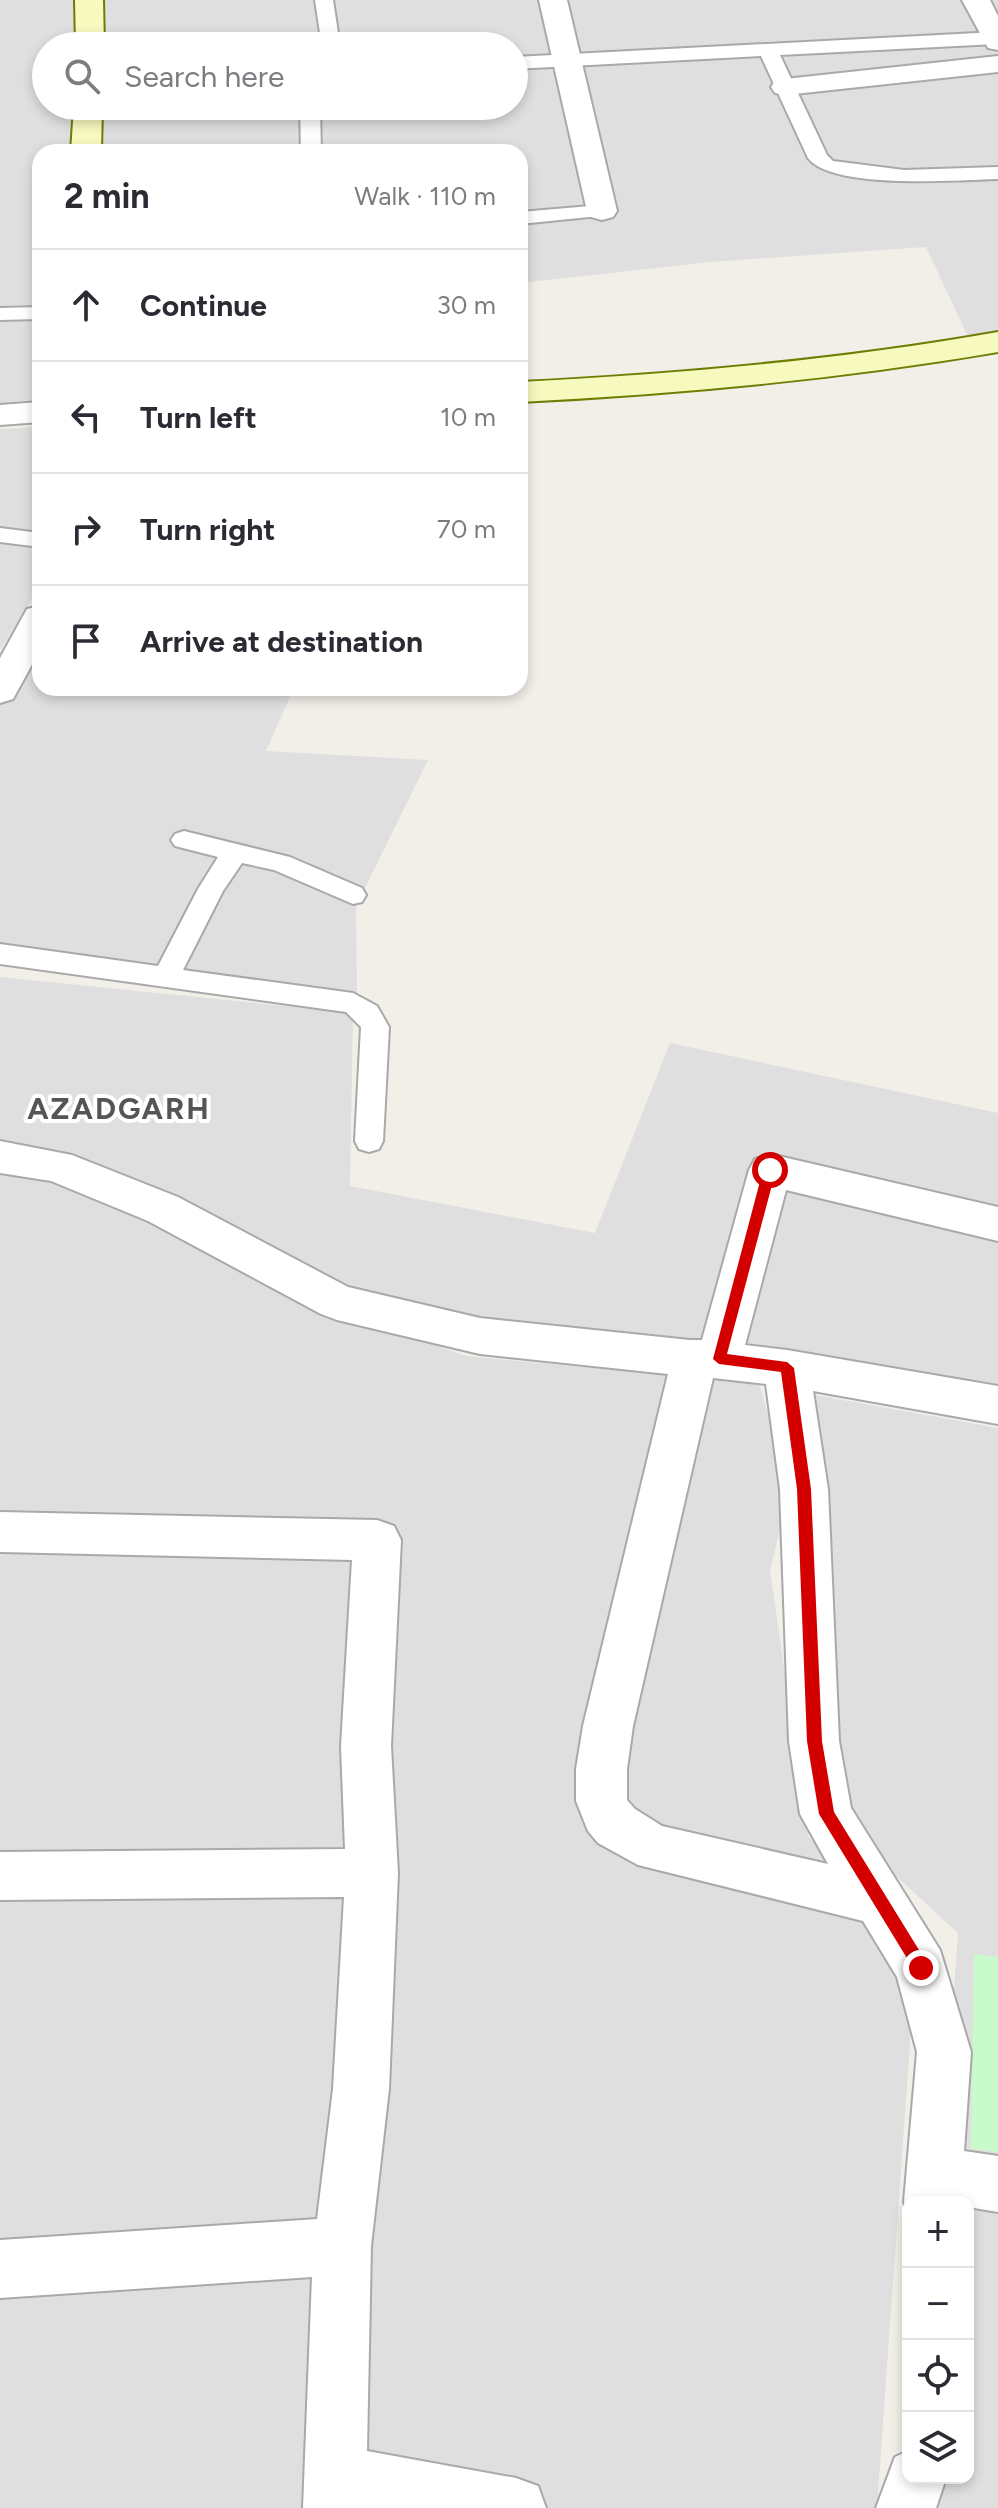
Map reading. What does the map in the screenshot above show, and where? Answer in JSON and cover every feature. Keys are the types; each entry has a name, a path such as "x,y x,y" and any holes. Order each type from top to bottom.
{"street":[{"path":"89,0 90,32"},
{"path":"553,0 602,211"},
{"path":"785,87 996,41 976,0"},
{"path":"86,144 87,120"},
{"path":"528,392 650,386 937,353 998,342"},
{"path":"0,415 32,413"},
{"path":"0,691 32,632"},
{"path":"0,1157 57,1166 163,1209 337,1302 480,1336 707,1357 998,1405"},
{"path":"880,1901 656,1848 623,1835 603,1813 601,1782 608,1726 707,1357 770,1170 998,1224"},
{"path":"787,1368 804,1489 814,1741 826,1814 921,1968 944,2052 933,2188 998,2184"},
{"path":"0,1532 377,1540 366,1746 372,1873 361,2089 342,2246 334,2492 516,2508"},
{"path":"0,1876 372,1873"},
{"path":"0,2269 342,2246"},
{"path":"906,2508 914,2484"}],"lane":[{"path":"324,0 329,32"},
{"path":"528,62 996,41"},
{"path":"768,50 818,158 827,166 904,176 998,173"},
{"path":"310,120 311,144"},
{"path":"528,217 602,211"},
{"path":"0,314 32,313"},
{"path":"0,535 32,539"},
{"path":"184,840 281,863 353,895"},
{"path":"165,979 211,889 235,852"},
{"path":"0,954 353,1003 367,1013 375,1027 369,1141"}],"shaded area":[{"path":"0,0 80,0 81,32 32,32 32,120 78,120 76,144 32,144 32,409 0,411"},
{"path":"102,0 998,0 998,336 970,341 926,247 710,262 528,282 528,144 102,144 103,120 528,120 528,32 103,32"},
{"path":"32,427 32,599 0,650 0,429"},
{"path":"32,641 32,696 290,696 266,751 428,760 356,906 357,996 0,953 0,693"},
{"path":"0,977 353,1013 350,1186 595,1233 670,1043 998,1113 998,1395 480,1330 355,1290 70,1153 0,1144"},
{"path":"0,1168 53,1177 154,1221 278,1291 466,1356 759,1384 790,1488 770,1570 808,1836 916,1959 877,2508 0,2508"},
{"path":"804,1393 998,1428 998,2508 932,2508 933,2484 974,2484 974,2196 965,2196 943,2145 958,1933 842,1826"}],"green space":[{"path":"974,1954 998,1957 998,2152 971,2149"}],"district":[{"name":"AZADGARH","path":"119,1108"}],"route":[{"path":"770,1170 719,1359 787,1368 804,1489 814,1741 826,1814 921,1968"}]}
